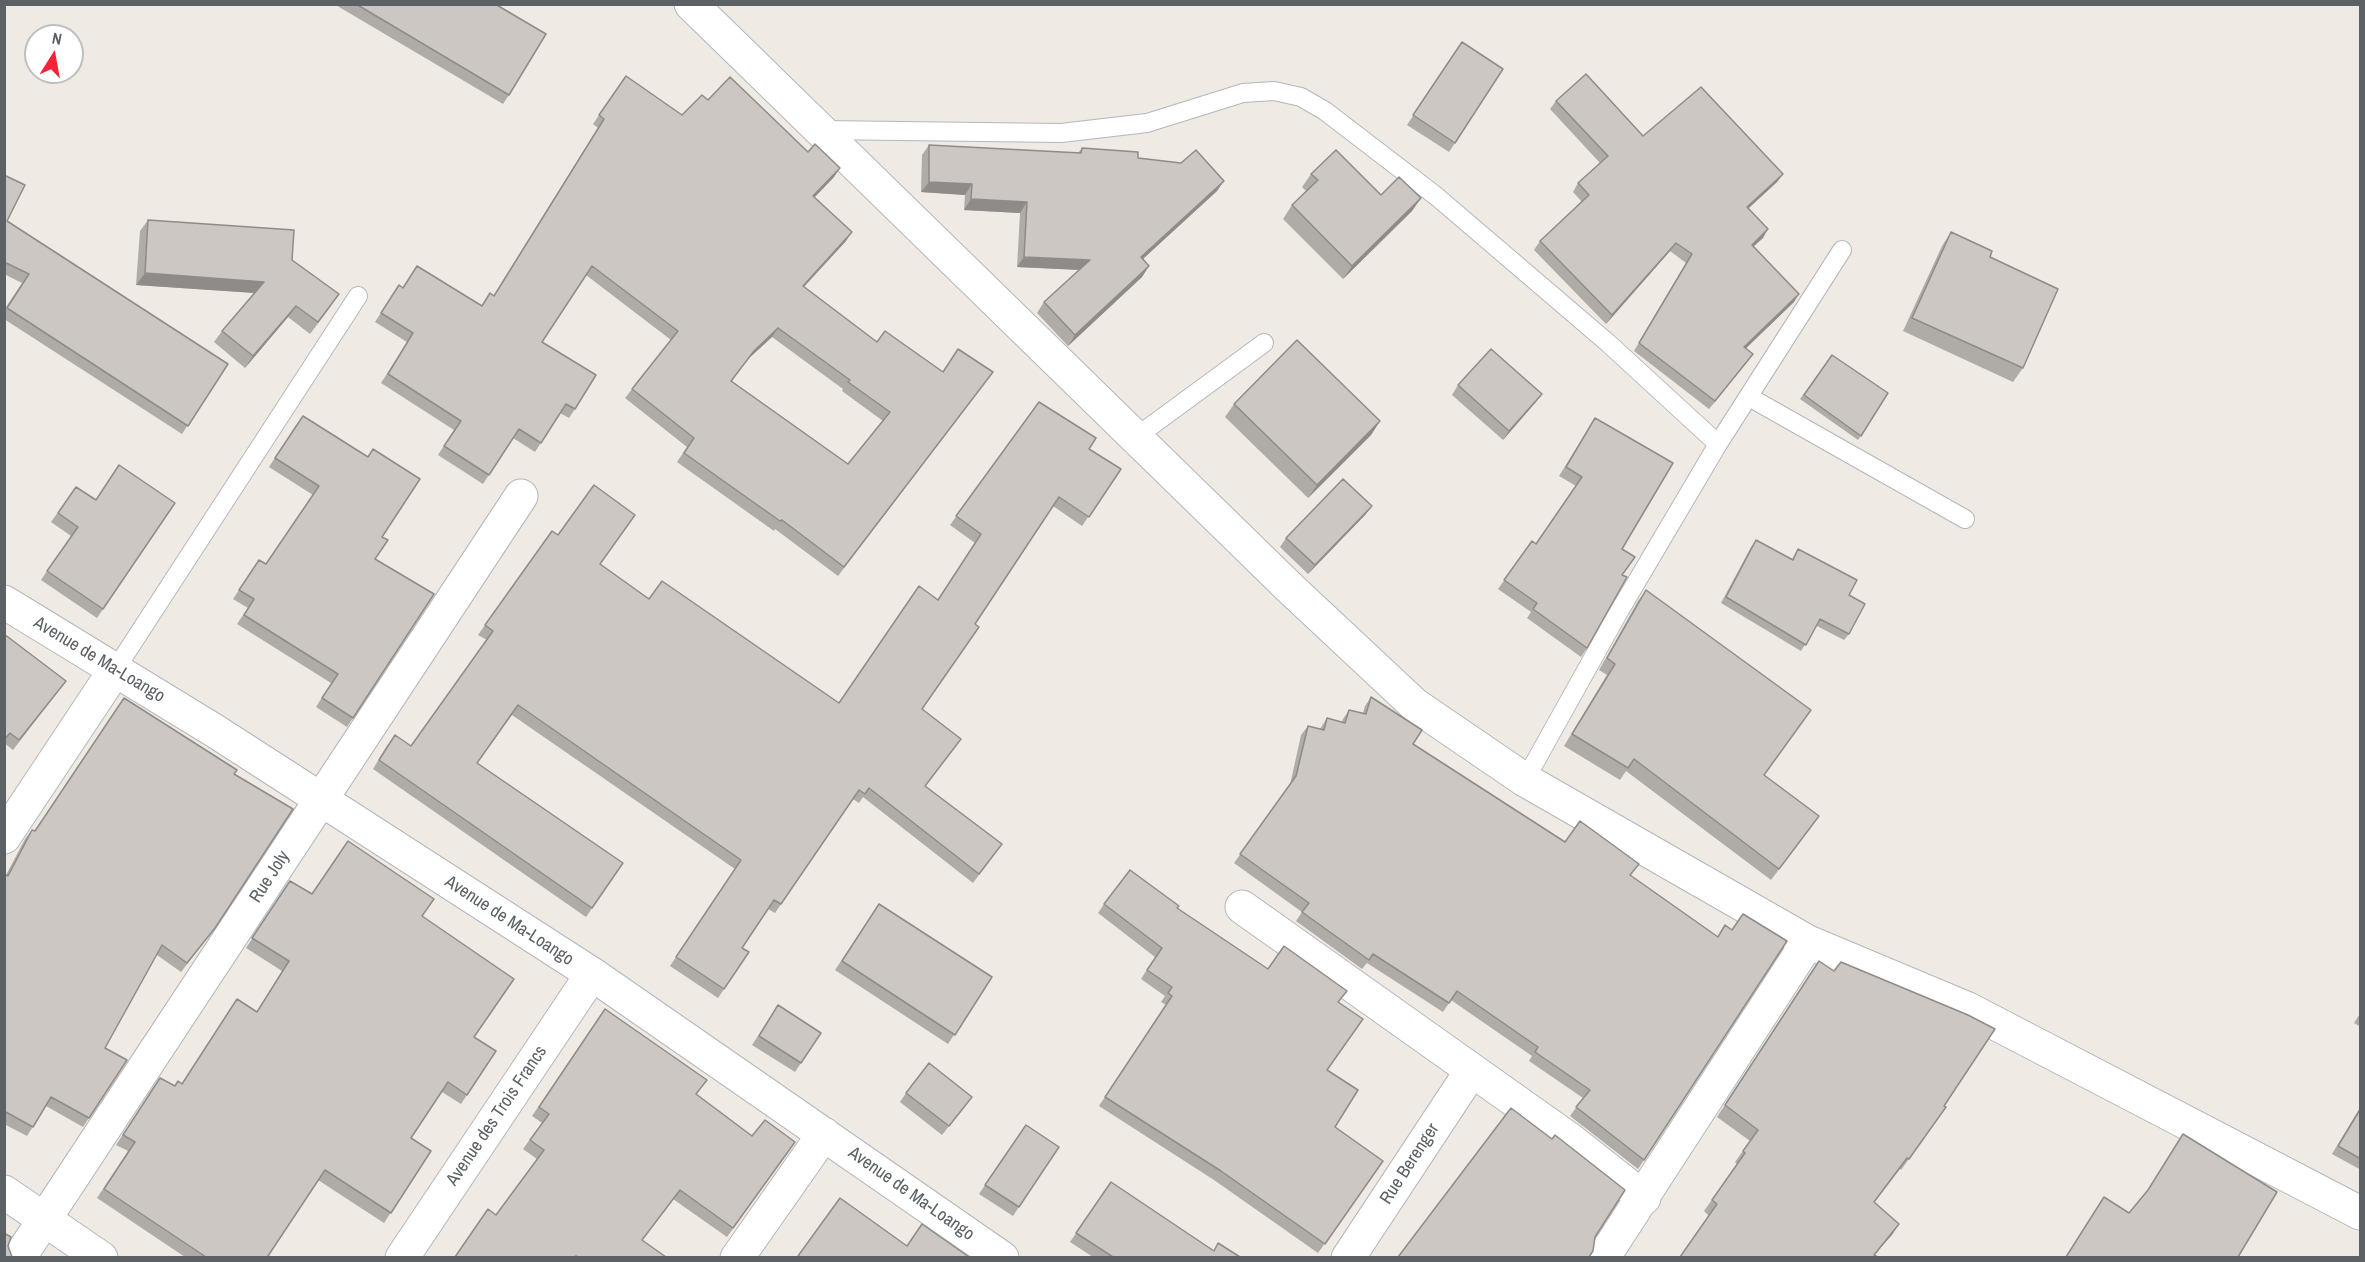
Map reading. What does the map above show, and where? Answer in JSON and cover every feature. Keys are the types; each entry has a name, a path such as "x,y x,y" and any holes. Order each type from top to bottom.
{"street":[{"path":"691,4 1291,589 1415,705 1525,780 1808,942 1968,1009 2361,1213"},
{"name":"Rue Joly","path":"19,1257 521,496"},
{"name":"Avenue de Ma-Loango","path":"4,602 215,731 592,974 1002,1257"},
{"path":"4,837 115,670"},
{"path":"1242,907 1569,1139 1644,1198"},
{"path":"1603,1257 1644,1198 1808,942"},
{"name":"Avenue des Trois Francs","path":"402,1257 592,974"},
{"name":"Rue Berenger","path":"1348,1257 1472,1070"},
{"path":"737,1257 824,1134"},
{"path":"4,1192 101,1257"}],"lane":[{"path":"821,130 1061,133 1147,123 1243,93 1275,91 1301,97 1325,111 1436,196 1608,343 1718,444"},
{"path":"1525,780 1617,615 1718,444 1842,250"},
{"path":"115,670 358,296"},
{"path":"1136,437 1264,343"},
{"path":"1749,397 1965,519"}],"building":[{"path":"356,4 495,4 546,34 509,95"},
{"path":"1462,42 1503,69 1455,143 1413,115"},
{"path":"1586,74 1643,136 1701,87 1783,174 1747,207 1768,229 1752,245 1799,294 1744,347 1753,354 1715,401 1639,343 1692,254 1676,243 1612,315 1540,241 1589,195 1578,183 1608,156 1556,101"},
{"path":"626,76 682,115 702,95 708,100 730,77 808,152 815,144 840,168 813,196 852,232 803,286 877,342 885,331 943,372 958,349 993,372 844,567 782,520 780,521 684,453 694,438 632,389 678,331 592,266 542,342 596,375 575,409 566,404 541,443 519,429 489,475 444,446 461,421 388,374 413,333 381,313 399,285 403,288 417,266 482,306 490,293 494,296 604,119 599,115","holes":["778,328 850,380 848,382 890,412 848,464 731,381 754,351"]},
{"path":"929,145 1081,153 1082,148 1138,152 1138,158 1181,163 1196,150 1224,181 1141,257 1149,266 1075,335 1044,302 1090,260 1024,257 1027,202 971,199 972,184 929,182"},
{"path":"1336,150 1381,195 1399,177 1421,198 1352,266 1292,205 1318,180 1311,174"},
{"path":"4,175 25,185 7,221 228,364 188,426 7,308 29,274 4,262"},
{"path":"148,220 294,230 292,260 339,294 318,322 296,306 253,356 222,331 264,282 145,273"},
{"path":"1951,232 1992,251 1990,257 2058,289 2023,368 1912,318"},
{"path":"1297,340 1380,421 1317,485 1234,404"},
{"path":"1491,349 1542,394 1509,431 1458,385"},
{"path":"1832,355 1888,393 1861,436 1804,395"},
{"path":"1039,402 1096,438 1089,449 1121,469 1089,517 1059,497 975,624 979,627 922,709 961,739 925,786 1002,844 979,874 869,788 865,794 859,790 781,904 774,900 742,948 749,952 724,989 676,957 741,860 518,705 477,763 623,863 592,908 379,760 395,735 411,746 493,631 485,625 552,531 558,535 594,485 635,515 600,564 649,599 662,581 839,703 919,586 938,600 981,534 956,516"},
{"path":"303,416 368,457 373,449 420,479 382,537 388,540 375,559 434,594 353,718 322,698 338,674 244,615 254,599 239,590 259,560 266,564 319,486 275,458"},
{"path":"1595,418 1673,463 1622,549 1635,557 1622,575 1627,577 1587,648 1533,609 1537,603 1504,580 1532,541 1536,544 1582,477 1566,467"},
{"path":"119,465 175,503 103,609 47,571 78,527 58,513 76,487 96,500"},
{"path":"1343,479 1372,506 1315,565 1286,538"},
{"path":"1756,540 1793,560 1798,549 1857,580 1849,595 1865,604 1849,634 1820,619 1806,645 1726,597"},
{"path":"1646,590 1811,710 1764,775 1819,816 1779,869 1634,759 1628,768 1572,734 1615,664 1607,658"},
{"path":"4,634 66,681 19,740 10,733 4,740"},
{"path":"1371,697 1422,730 1413,744 1565,842 1580,821 1639,864 1630,875 1718,937 1725,925 1732,930 1743,914 1787,941 1644,1160 1576,1107 1590,1090 1535,1052 1538,1047 1457,991 1449,1003 1373,954 1369,960 1302,912 1309,903 1240,854 1296,776 1308,726 1324,730 1327,718 1345,723 1349,710 1366,714"},
{"path":"124,698 237,770 234,774 293,809 215,928 187,963 162,945 105,1048 127,1060 89,1118 51,1097 33,1127 4,1111 4,874 8,876 32,830 35,831"},
{"path":"348,841 434,899 422,916 514,979 474,1037 496,1051 467,1095 448,1082 411,1138 431,1151 391,1213 325,1170 268,1256 270,1257 206,1257 104,1189 135,1142 123,1135 160,1078 175,1086 178,1081 182,1084 237,999 257,1012 289,961 252,938 290,881 312,894"},
{"path":"1130,870 1179,906 1177,908 1268,969 1284,946 1347,991 1338,1002 1363,1019 1327,1070 1358,1090 1335,1127 1383,1161 1325,1244 1221,1171 1105,1097 1172,996 1168,993 1172,987 1147,970 1162,948 1104,904"},
{"path":"879,904 992,977 955,1035 842,961"},
{"path":"1819,961 1834,971 1841,962 1968,1015 1995,1029 1944,1106 1946,1107 1909,1159 1907,1158 1874,1202 1899,1224 1874,1255 1878,1257 1680,1257 1717,1204 1712,1200 1758,1130 1725,1105"},
{"path":"778,1005 821,1033 801,1063 759,1036"},
{"path":"605,1009 707,1080 696,1094 752,1136 765,1120 795,1142 733,1228 680,1190 642,1240 666,1257 455,1257 488,1209 496,1215 544,1150 530,1140 549,1114 539,1107"},
{"path":"929,1063 972,1097 949,1126 906,1093"},
{"path":"1511,1108 1552,1139 1555,1135 1625,1190 1595,1237 1593,1251 1589,1257 1398,1257"},
{"path":"2361,1108 2361,1159 2338,1146"},
{"path":"1026,1125 1059,1147 1019,1207 985,1185"},
{"path":"2183,1134 2277,1192 2238,1257 2066,1257 2104,1197 2129,1213 2148,1190"},
{"path":"1111,1182 1214,1251 1218,1243 1240,1257 1113,1257 1076,1233"},
{"path":"840,1198 907,1246 922,1224 969,1257 798,1256"},
{"path":"4,1233 11,1237 8,1246 12,1257 4,1257"}]}
